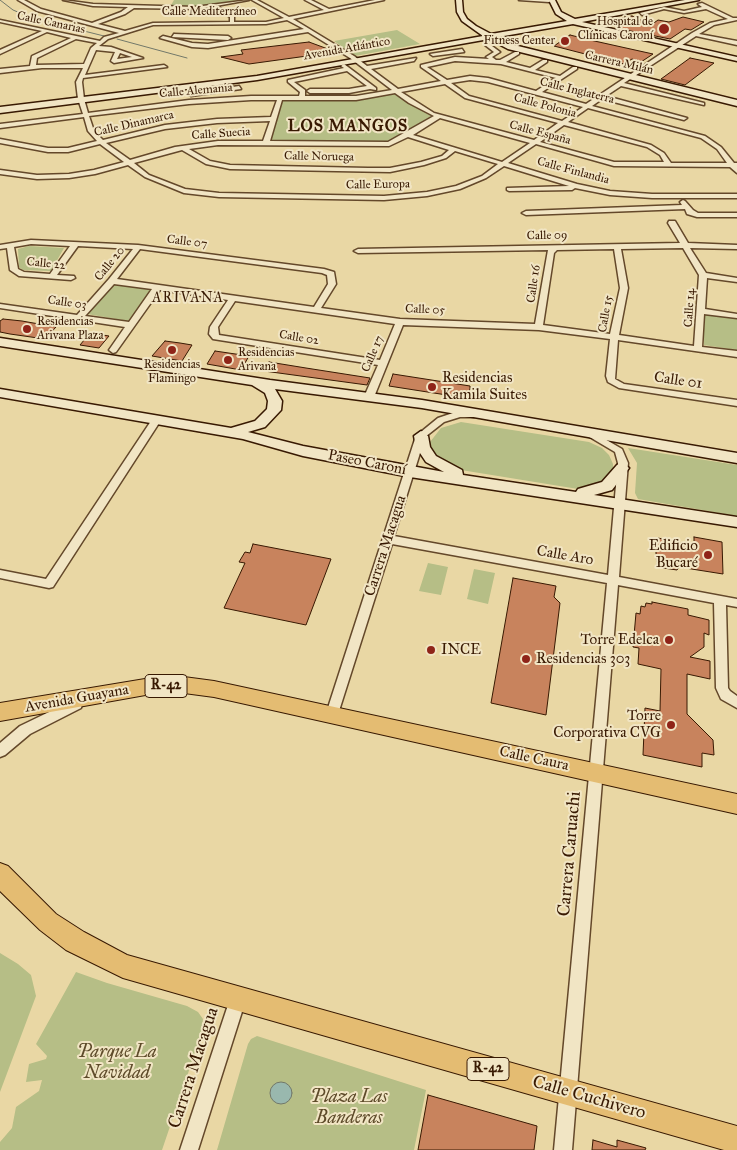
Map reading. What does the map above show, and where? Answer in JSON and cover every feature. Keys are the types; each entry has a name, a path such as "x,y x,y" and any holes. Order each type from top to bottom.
{"main road":[{"name":"Avenida Guayana","path":"0,712 151,686 184,685 233,692 332,714"},
{"name":"Calle Caura","path":"332,714 737,804"},
{"name":"R-42","path":"0,874 20,896 55,927 107,959 139,971 238,999"},
{"name":"Calle Cuchivero","path":"238,999 737,1140"}],"street":[{"path":"20,0 39,10 122,32"},
{"path":"64,0 93,6 132,7 214,7 247,0"},
{"path":"167,7 172,0"},
{"name":"Calle España","path":"254,0 309,30 354,59 420,108 439,116 614,164 736,167"},
{"path":"308,1 316,0"},
{"name":"Calle Mediterráneo","path":"80,77 94,48 99,42 122,32 163,23 266,23 382,0"},
{"name":"Carrera Milán","path":"459,0 460,12 464,20 487,38 523,51 737,103"},
{"path":"521,0 551,0 558,13 571,21 737,59"},
{"name":"Avenida Atlántico","path":"0,108 254,75 487,38 679,0"},
{"path":"308,1 330,11"},
{"path":"698,1 720,15"},
{"name":"Avenida Atlántico","path":"571,21 698,1"},
{"path":"93,24 123,13 132,7"},
{"path":"214,7 232,16 232,24"},
{"path":"642,14 664,8 681,12 707,8"},
{"path":"696,10 735,20"},
{"name":"Calle Europa","path":"81,98 91,131 101,142 158,182 199,193 384,198 427,194 458,188 484,177 694,34 712,24 735,20"},
{"name":"Calle Canarias","path":"0,21 44,32 99,42"},
{"path":"267,37 170,36 163,38 192,45 208,46 267,37 309,30"},
{"path":"0,52 44,32"},
{"path":"694,34 737,43"},
{"path":"33,67 34,58 74,38"},
{"path":"487,38 497,52 489,57 494,62"},
{"path":"7,43 14,45"},
{"path":"94,48 118,51"},
{"path":"470,59 460,49 431,52 439,62 470,59 501,62 561,78"},
{"path":"501,62 517,53"},
{"path":"366,68 414,59"},
{"path":"531,70 545,61"},
{"name":"Calle Polonia","path":"439,62 423,66 467,97 657,150 669,165"},
{"path":"0,71 33,67 86,66"},
{"path":"81,98 80,77 164,68"},
{"path":"346,68 373,88 339,91 304,91 290,81 319,75 346,68"},
{"path":"537,93 574,68"},
{"path":"319,75 326,80"},
{"name":"Calle Inglaterra","path":"396,90 478,78 666,125 703,137 719,148 736,167"},
{"path":"621,84 702,104"},
{"path":"332,85 339,91"},
{"path":"179,96 238,88 240,98"},
{"name":"Calle Alemania","path":"0,126 189,102 240,98 356,98 396,90"},
{"path":"302,98 304,91"},
{"path":"107,104 170,96"},
{"path":"602,97 684,118"},
{"path":"266,143 280,98"},
{"name":"Calle Suecia","path":"0,172 28,176 69,176 183,148 218,143 380,144 395,142 408,136 439,116"},
{"name":"Calle Dinamarca","path":"0,141 58,150 186,124 274,119"},
{"name":"Calle Finlandia","path":"408,136 584,188 628,195 737,196"},
{"name":"Calle Noruega","path":"183,148 208,163 230,167 368,170 390,170 422,164 444,156 454,149"},
{"path":"508,189 584,188"},
{"path":"680,196 692,213 697,215 737,216"},
{"path":"526,213 687,207"},
{"name":"Calle 14","path":"672,223 703,276 698,348"},
{"name":"Calle 07","path":"0,247 31,242 138,247 324,271 330,274 332,284 317,309"},
{"name":"Calle 22","path":"10,245 14,270 22,274 71,278"},
{"path":"52,276 75,245"},
{"name":"Calle 09","path":"358,251 684,245 737,247"},
{"name":"Calle 15","path":"616,383 610,376 614,337 624,288 617,246"},
{"name":"Calle 20","path":"80,317 112,281 138,247"},
{"name":"Calle 16","path":"539,327 550,252 555,248"},
{"path":"703,276 737,280"},
{"name":"Calle 05","path":"112,281 400,322 539,327 737,354"},
{"path":"113,350 158,287"},
{"name":"Calle 02","path":"233,298 214,327 213,334 221,339 383,364"},
{"name":"Calle 03","path":"0,306 130,324"},
{"path":"702,311 737,316"},
{"name":"Calle 17","path":"369,397 400,322"},
{"path":"0,342 253,382 369,397 737,458"},
{"path":"221,431 240,431 254,427 266,420 274,410 275,401 270,391 253,382"},
{"name":"Calle 01","path":"616,383 737,403"},
{"name":"Paseo Caroní","path":"0,393 221,431 262,439 303,451 410,472 619,502 737,522"},
{"path":"475,414 449,417 433,425 421,436 423,447 431,459 450,471 480,482"},
{"path":"0,574 49,584 156,420"},
{"name":"Carrera Caruachi","path":"563,1150 622,468 622,457 619,451 605,440 585,432"},
{"name":"Carrera Macagua","path":"332,714 421,436"},
{"path":"560,495 587,492 607,486 622,468"},
{"name":"Calle Aro","path":"388,539 737,603"},
{"path":"720,600 723,690 730,699 737,703"},
{"path":"0,751 25,730 43,719 101,694"},
{"path":"0,860 20,896"},
{"name":"Carrera Macagua","path":"189,1150 238,999"}],"green space":[{"path":"174,0 243,0 203,7 170,7"},
{"path":"397,30 420,44 355,56 334,41"},
{"path":"396,90 411,102 439,116 389,144 266,143 280,98 346,99"},
{"path":"29,246 64,248 51,271 23,270 19,267 18,249"},
{"path":"115,284 154,289 128,321 87,314"},
{"path":"704,314 737,319 737,350 704,345"},
{"path":"461,422 589,442 602,448 609,455 613,464 613,472 606,482 578,489 461,470 437,459 430,448 430,442 441,428"},
{"path":"628,448 737,465 737,516 638,499 635,493 637,463"},
{"path":"428,563 448,567 441,595 419,591"},
{"path":"474,569 495,573 488,604 467,599"},
{"path":"0,953 31,975 36,996 0,1092"},
{"name":"Parque La Navidad","path":"76,972 187,1006 198,1012 203,1019 201,1035 162,1150 0,1150 0,1142 12,1128 16,1107 39,1091 42,1080 26,1082 29,1064 46,1059 47,1056 36,1044"},
{"name":"Plaza Las Banderas","path":"257,1036 426,1090 414,1150 217,1150 248,1044 251,1039"}],"water":[{"path":"281,1082 289,1085 292,1093 289,1101 281,1104 273,1101 270,1093 273,1085"}],"building":[{"path":"632,16 651,25 658,20 669,22 683,17 704,22 691,30 685,29 670,39 621,29 604,21"},
{"path":"570,35 653,54 641,62 632,59 624,64 554,46"},
{"path":"309,42 336,52 249,64 221,57 243,54 241,50"},
{"path":"690,58 714,63 685,85 661,79"},
{"name":"Residencias Arivana Plaza","path":"3,319 56,327 45,339 10,334 0,332 0,321"},
{"path":"90,333 109,336 99,348 80,345"},
{"name":"Residencias Flamingo","path":"165,341 192,345 182,361 152,356"},
{"name":"Residencias Arivana","path":"215,351 249,356 241,370 207,364"},
{"path":"269,362 370,378 367,385 264,371"},
{"name":"Residencias Kamila Suites","path":"393,374 470,386 470,389 466,398 389,386"},
{"path":"694,537 722,542 723,574 679,567 677,570 657,567 656,540 658,538 694,546"},
{"path":"253,544 331,559 306,625 224,608 245,563 239,562 245,552 250,553"},
{"name":"Residencias 303","path":"513,578 556,586 554,597 560,603 546,715 491,703"},
{"path":"652,602 688,609 688,615 709,620 709,635 704,633 704,647 690,657 710,661 710,679 687,674 687,714 713,740 714,755 702,753 702,767 643,755 645,708 660,711 661,669 638,664 639,648 633,647 636,613 640,614 641,606 645,607 646,603 652,604"},
{"path":"428,1095 537,1126 534,1150 418,1150"},
{"path":"593,1140 617,1147 617,1140 646,1148 645,1150 592,1150"}],"waterway":[{"path":"0,0 13,10 32,18 104,36"},
{"path":"117,39 187,58"}],"place":[{"name":"Hospital de Clínicas Caroní","path":"664,29"},
{"name":"Fitness Center","path":"565,41"},
{"name":"Residencias Arivana Plaza","path":"27,329"},
{"name":"Residencias Flamingo","path":"172,350"},
{"name":"Residencias Arivana","path":"228,360"},
{"name":"Residencias Kamila Suites","path":"432,387"},
{"name":"Edificio Bucaré","path":"708,555"},
{"name":"Torre Edelca","path":"669,640"},
{"name":"INCE","path":"431,650"},
{"name":"Residencias 303","path":"526,659"},
{"name":"Torre Corporativa CVG","path":"671,725"}],"district":[{"name":"LOS MANGOS","path":"348,127"},
{"name":"ARIVANA","path":"188,299"}]}
